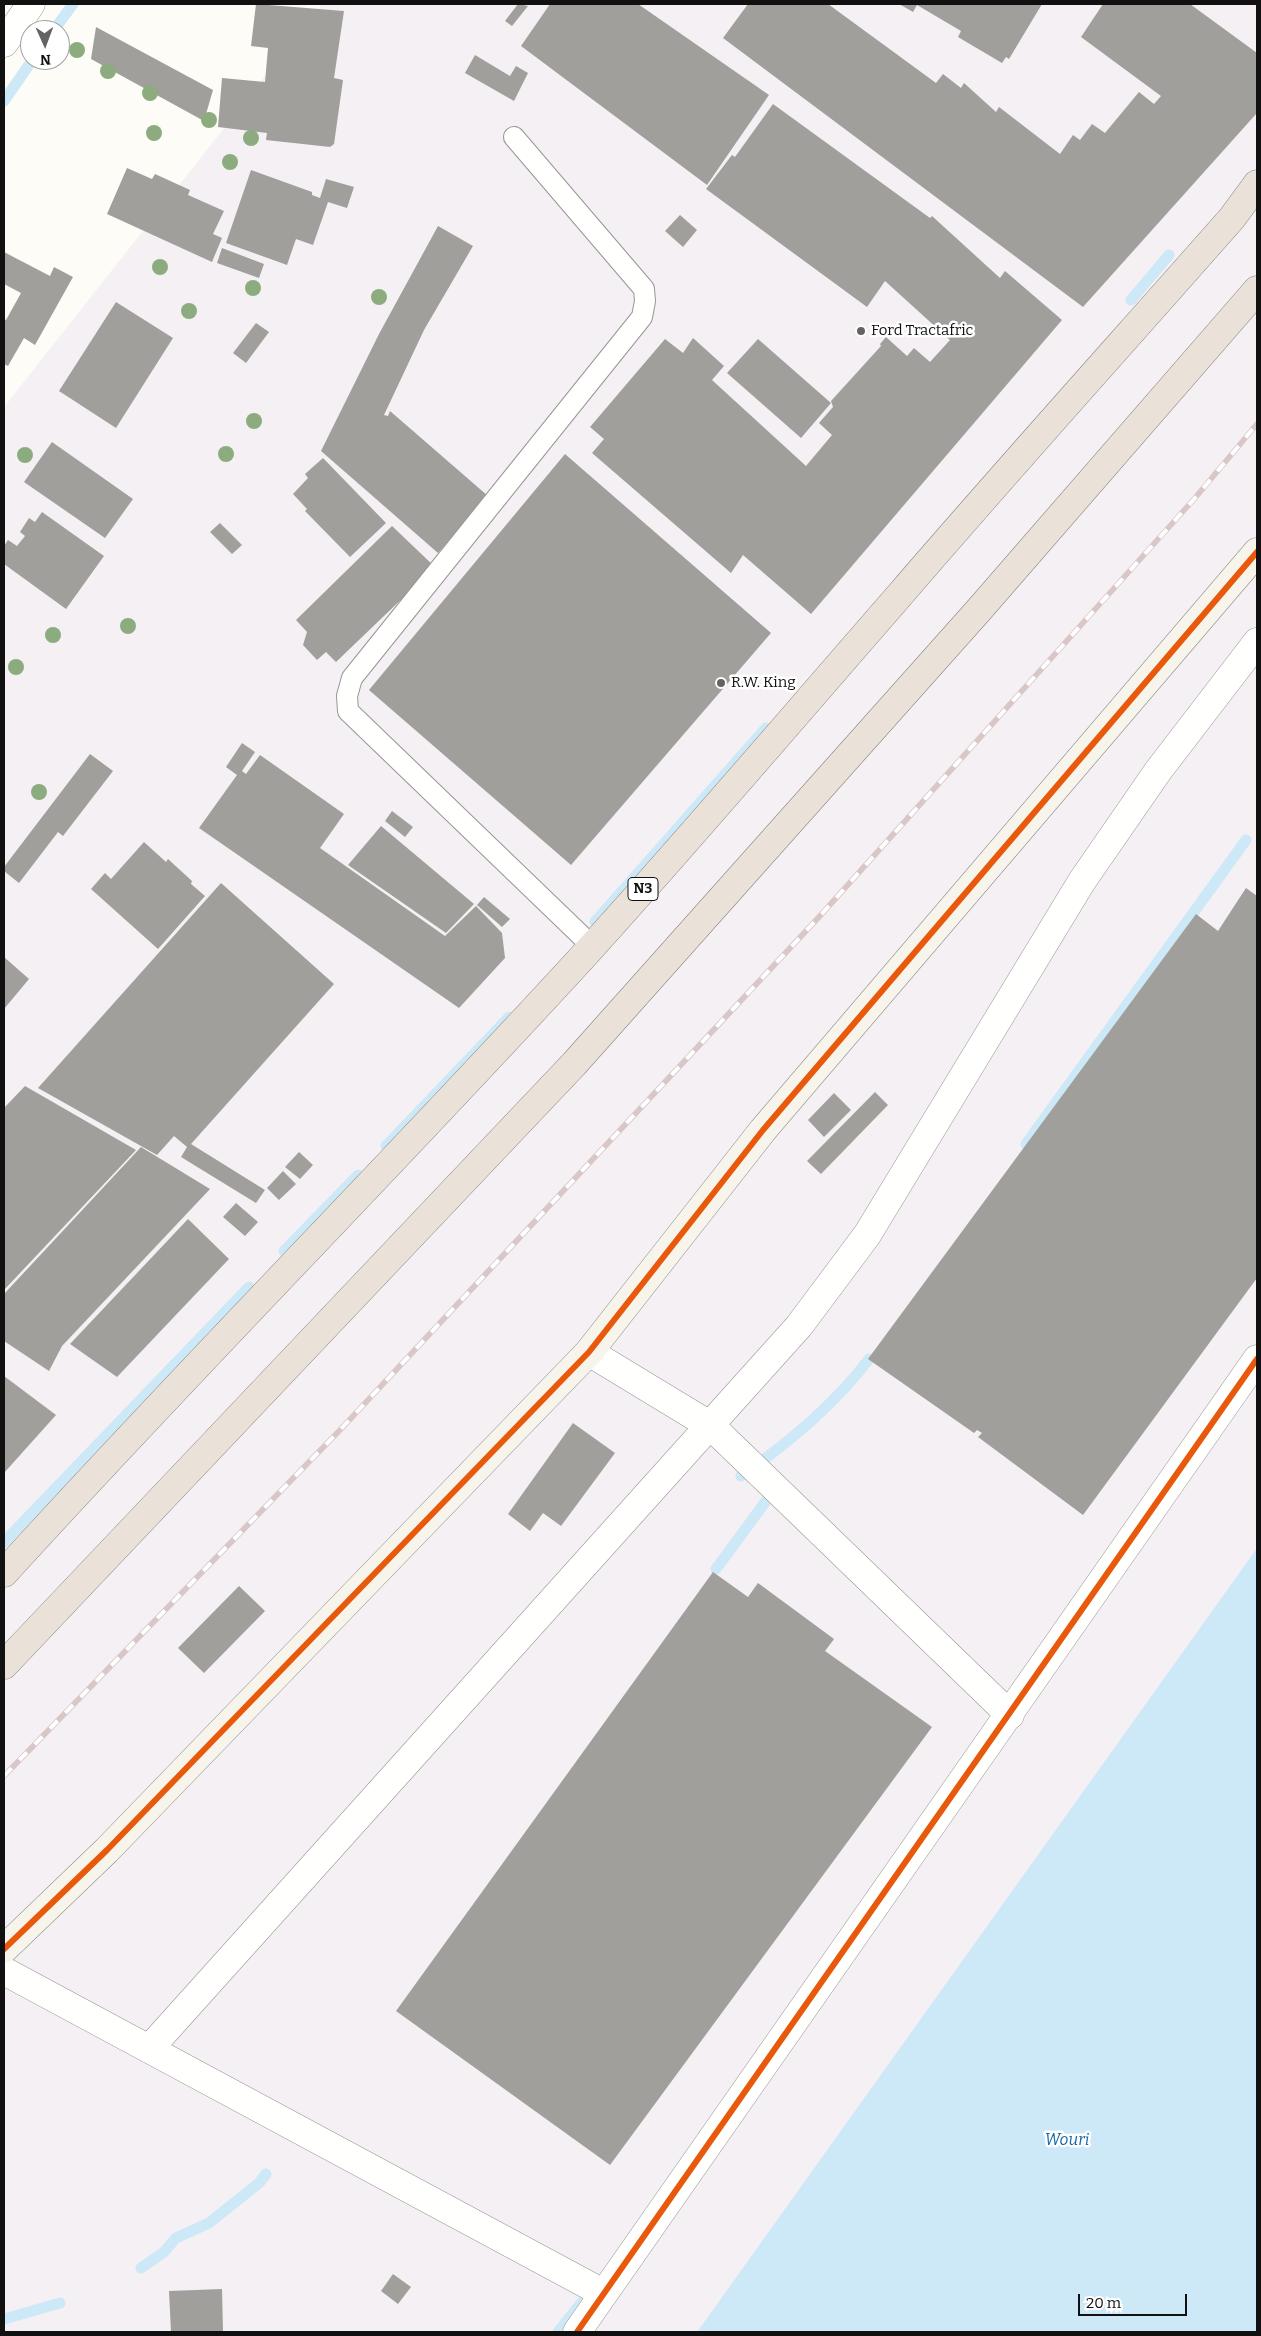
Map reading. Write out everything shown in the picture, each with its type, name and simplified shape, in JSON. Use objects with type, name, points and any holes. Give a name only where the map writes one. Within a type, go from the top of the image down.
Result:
[{"type":"highway","name":"N3","points":[[4,1573],[211,1349],[453,1097],[592,946],[761,757],[899,594],[1232,218],[1257,184]]},
{"type":"highway","points":[[4,1665],[574,1064],[978,611],[1257,290]]},
{"type":"street","points":[[4,43],[31,4]]},
{"type":"street","points":[[4,1949],[107,1850],[589,1352],[763,1130],[1257,552]]},
{"type":"street","points":[[149,2048],[711,1426],[799,1326],[867,1235],[1082,881],[1158,771],[1257,642]]},
{"type":"street","points":[[589,1352],[711,1426],[1010,1714]]},
{"type":"street","points":[[577,2332],[1257,1359]]},
{"type":"street","points":[[4,1971],[603,2293]]},
{"type":"lane","points":[[514,137],[644,289],[645,301],[642,317],[352,678],[347,696],[348,711],[592,946]]},
{"type":"shaded area","points":[[322,4],[1257,4],[1257,1548],[697,2332],[4,2332],[4,407]]},
{"type":"water","name":"Wouri","points":[[1257,1548],[1257,2332],[697,2332]]},
{"type":"building","points":[[256,4],[344,11],[334,78],[343,80],[334,144],[330,147],[266,140],[267,133],[218,127],[222,78],[265,82],[268,48],[251,46]]},
{"type":"building","points":[[518,4],[528,6],[512,26],[505,21]]},
{"type":"building","points":[[550,4],[638,4],[769,95],[707,185],[521,46]]},
{"type":"building","points":[[748,4],[828,4],[936,83],[943,74],[961,88],[964,83],[996,112],[999,107],[1060,154],[1073,135],[1080,140],[1092,124],[1105,133],[1139,92],[1154,104],[1161,96],[1081,37],[1103,4],[1190,4],[1257,53],[1257,113],[1083,307],[723,38]]},
{"type":"building","points":[[899,4],[1042,4],[1009,59],[1006,57],[1002,63],[958,37],[961,31],[917,5],[913,12]]},
{"type":"building","points":[[96,27],[213,90],[204,121],[91,59]]},
{"type":"building","points":[[475,55],[510,76],[516,66],[528,73],[514,101],[465,73]]},
{"type":"building","points":[[773,104],[930,218],[932,216],[1000,278],[1005,271],[1062,320],[811,614],[743,555],[731,573],[592,453],[604,439],[590,427],[665,339],[683,353],[693,338],[724,366],[712,380],[806,466],[832,435],[819,423],[833,407],[831,401],[881,346],[880,344],[886,337],[907,356],[914,348],[930,362],[950,340],[885,281],[867,307],[706,189],[732,155],[735,157]]},
{"type":"building","points":[[127,168],[152,179],[155,174],[190,190],[188,195],[224,211],[213,234],[222,238],[212,262],[107,214]]},
{"type":"building","points":[[251,170],[312,192],[312,195],[320,198],[326,179],[354,187],[347,208],[328,202],[313,245],[296,239],[287,265],[226,243]]},
{"type":"building","points":[[680,215],[697,230],[683,247],[665,231]]},
{"type":"building","points":[[438,226],[473,246],[424,330],[384,415],[388,416],[390,411],[488,496],[438,553],[321,451],[379,334]]},
{"type":"building","points":[[222,248],[264,264],[259,278],[217,263]]},
{"type":"building","points":[[4,252],[50,276],[54,267],[73,277],[35,345],[24,338],[8,366],[4,364],[4,319],[6,320],[21,293],[4,284]]},
{"type":"building","points":[[116,302],[173,338],[116,428],[59,391]]},
{"type":"building","points":[[256,323],[269,332],[246,363],[233,353]]},
{"type":"building","points":[[758,339],[831,403],[801,438],[727,373]]},
{"type":"building","points":[[52,442],[133,499],[105,538],[24,482]]},
{"type":"building","points":[[565,454],[771,633],[571,865],[369,690]]},
{"type":"building","points":[[323,458],[386,523],[350,557],[305,511],[307,509],[293,494],[308,478],[305,474]]},
{"type":"building","points":[[42,512],[104,556],[66,609],[4,564],[4,546],[8,540],[17,546],[25,536],[20,532],[29,518],[35,522]]},
{"type":"building","points":[[220,523],[242,545],[232,554],[210,532]]},
{"type":"building","points":[[392,526],[435,567],[336,662],[326,652],[317,660],[303,645],[307,632],[296,620]]},
{"type":"building","points":[[242,743],[255,752],[242,771],[246,774],[260,755],[344,814],[320,848],[445,936],[476,906],[502,933],[505,958],[459,1008],[199,828],[237,775],[226,767]]},
{"type":"building","points":[[90,754],[113,771],[63,836],[58,832],[19,883],[4,871],[4,867]]},
{"type":"building","points":[[392,811],[413,827],[405,837],[385,821]]},
{"type":"building","points":[[381,826],[474,904],[446,933],[348,865]]},
{"type":"building","points":[[144,842],[166,862],[168,859],[205,896],[158,949],[91,889],[105,873],[111,879]]},
{"type":"building","points":[[221,883],[334,984],[191,1144],[265,1190],[256,1203],[181,1157],[187,1147],[174,1136],[157,1155],[38,1088]]},
{"type":"building","points":[[1246,888],[1257,896],[1257,1278],[1083,1515],[978,1437],[982,1433],[977,1430],[974,1433],[868,1359],[1196,914],[1218,931]]},
{"type":"building","points":[[484,897],[510,919],[502,927],[477,905]]},
{"type":"building","points":[[4,957],[29,979],[4,1009]]},
{"type":"building","points":[[25,1086],[136,1150],[4,1290],[4,1108]]},
{"type":"building","points":[[875,1092],[888,1105],[821,1174],[807,1161]]},
{"type":"building","points":[[834,1093],[851,1110],[824,1137],[808,1120]]},
{"type":"building","points":[[141,1147],[210,1189],[62,1346],[49,1371],[4,1341],[4,1294]]},
{"type":"building","points":[[299,1152],[313,1165],[300,1179],[285,1167]]},
{"type":"building","points":[[283,1171],[296,1184],[279,1200],[267,1188]]},
{"type":"building","points":[[236,1203],[258,1222],[245,1236],[223,1217]]},
{"type":"building","points":[[188,1219],[229,1259],[117,1377],[70,1344]]},
{"type":"building","points":[[4,1376],[56,1415],[4,1473]]},
{"type":"building","points":[[573,1423],[615,1453],[561,1526],[543,1513],[530,1531],[508,1514]]},
{"type":"building","points":[[713,1572],[748,1597],[758,1583],[834,1639],[825,1651],[932,1727],[610,2165],[396,2011]]},
{"type":"building","points":[[239,1586],[265,1611],[204,1673],[178,1648]]},
{"type":"building","points":[[393,2274],[411,2287],[398,2304],[381,2291]]},
{"type":"building","points":[[222,2289],[223,2332],[171,2332],[169,2291]]},
{"type":"waterway","points":[[61,20],[73,4]]},
{"type":"waterway","points":[[4,101],[25,70]]},
{"type":"waterway","points":[[1131,300],[1169,255]]},
{"type":"waterway","points":[[595,922],[766,728]]},
{"type":"waterway","points":[[1026,1144],[1246,840]]},
{"type":"waterway","points":[[386,1146],[509,1017]]},
{"type":"waterway","points":[[284,1251],[358,1175]]},
{"type":"waterway","points":[[4,1542],[249,1287]]},
{"type":"waterway","points":[[741,1476],[776,1451],[810,1422],[856,1376],[869,1359]]},
{"type":"waterway","points":[[716,1569],[766,1501]]},
{"type":"waterway","points":[[141,2268],[164,2252],[176,2238],[209,2223],[259,2183],[266,2174]]},
{"type":"waterway","points":[[558,2332],[582,2302]]},
{"type":"waterway","points":[[4,2319],[60,2303]]},
{"type":"railway","points":[[4,1776],[340,1430],[819,917],[1195,498],[1257,424]]},
{"type":"cycle path","points":[[4,1949],[107,1850],[589,1352],[763,1130],[1257,552]]},
{"type":"cycle path","points":[[577,2332],[1257,1359]]},
{"type":"place","name":"Ford Tractafric","points":[[861,331]]},
{"type":"place","name":"R.W. King","points":[[721,683]]}]
